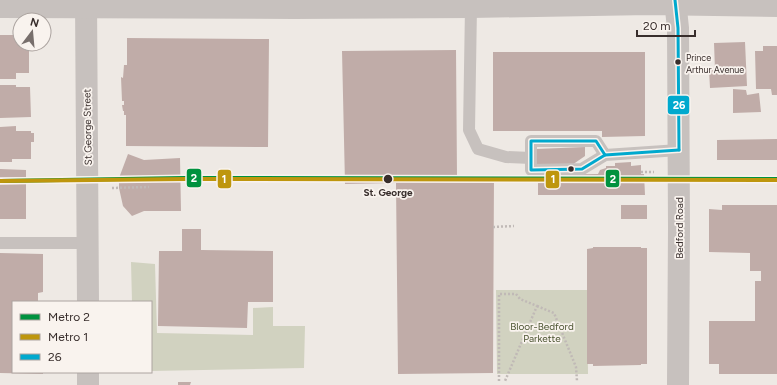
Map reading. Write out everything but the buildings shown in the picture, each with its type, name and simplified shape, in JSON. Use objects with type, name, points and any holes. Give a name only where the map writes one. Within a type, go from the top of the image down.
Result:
[{"type":"street","points":[[0,7],[86,4],[471,7],[590,2],[675,2],[777,6]]},
{"type":"street","name":"Bedford Road","points":[[675,2],[678,28],[679,150],[678,385]]},
{"type":"street","name":"St George Street","points":[[86,4],[88,301]]},
{"type":"street","points":[[88,373],[88,385]]},
{"type":"lane","points":[[471,7],[469,130],[478,149],[506,156],[531,158]]},
{"type":"lane","points":[[605,155],[596,141],[531,141],[531,170],[582,169],[605,155],[679,150]]},
{"type":"lane","points":[[0,243],[88,243]]},
{"type":"path","points":[[641,172],[654,172]]},
{"type":"path","points":[[112,188],[149,187]]},
{"type":"path","points":[[494,227],[514,226]]},
{"type":"path","points":[[499,381],[499,294],[516,294],[520,299],[554,313],[576,367],[577,381]]},
{"type":"path","points":[[505,381],[536,306]]},
{"type":"green space","points":[[131,262],[155,264],[157,333],[253,335],[253,308],[273,307],[273,326],[305,326],[304,368],[152,371],[152,301],[132,301]]},
{"type":"green space","name":"Bloor-Bedford Parkette","points":[[496,290],[587,290],[588,374],[497,374]]},
{"type":"metro line","name":"2","points":[[0,181],[184,178],[777,179]]},
{"type":"metro line","name":"1","points":[[0,181],[185,179],[777,180]]},
{"type":"transit line","name":"26","points":[[675,0],[678,28],[679,150]]},
{"type":"transit line","name":"26","points":[[531,141],[596,141],[605,155],[582,169],[531,170],[531,141]]},
{"type":"transit line","name":"26","points":[[605,155],[679,150]]},
{"type":"place","name":"Prince Arthur Avenue","points":[[678,62]]},
{"type":"place","name":"St. George","points":[[388,179]]}]
